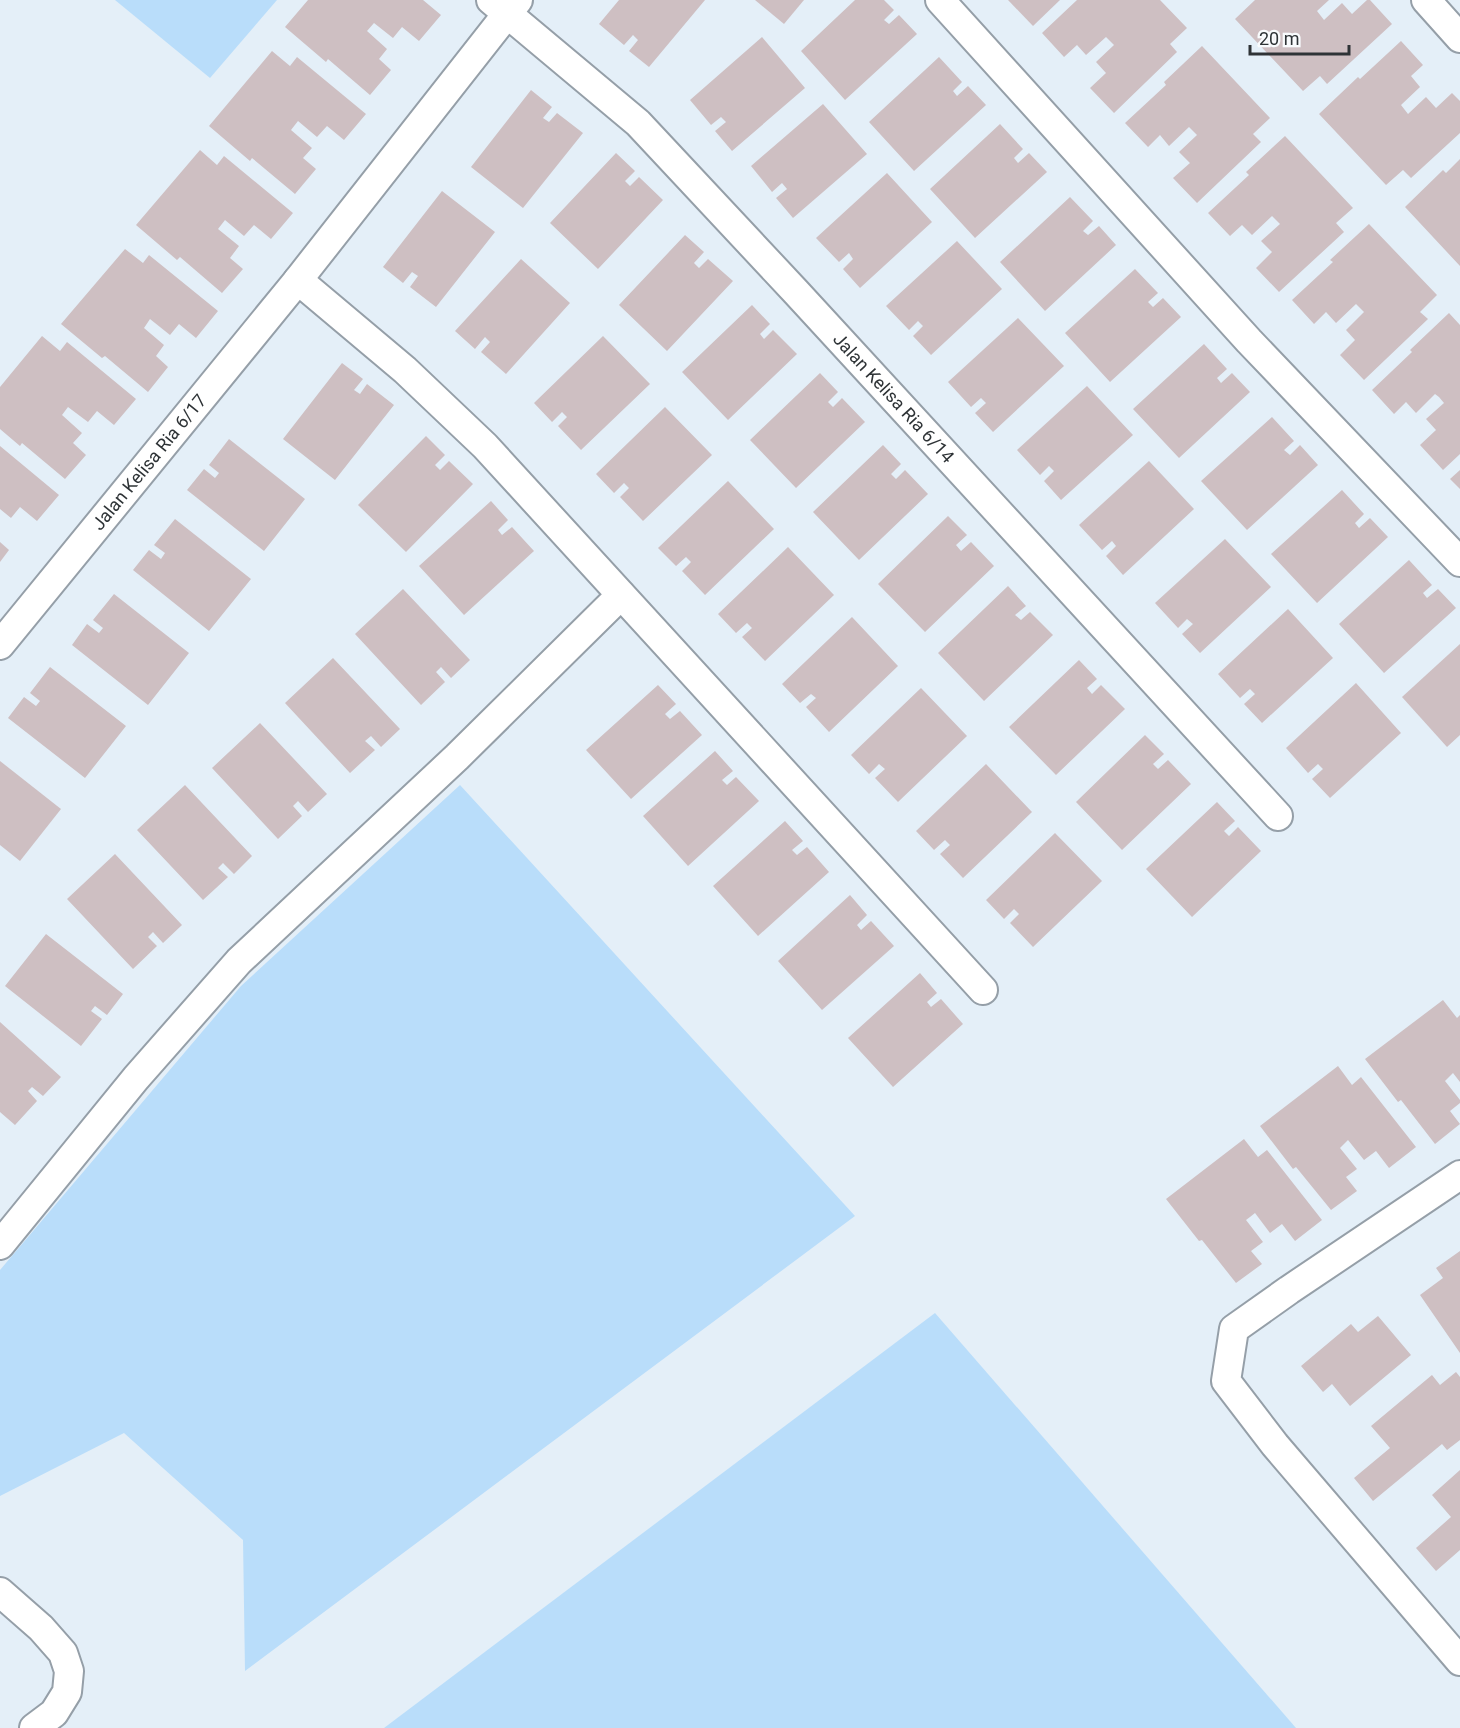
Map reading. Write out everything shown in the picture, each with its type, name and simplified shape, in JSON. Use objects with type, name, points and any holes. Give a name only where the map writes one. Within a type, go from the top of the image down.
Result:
[{"type":"street","points":[[940,0],[1249,341],[1460,562]]},
{"type":"street","points":[[1426,0],[1460,38]]},
{"type":"street","name":"Jalan Kelisa Ria 6/17","points":[[0,645],[298,280],[505,4]]},
{"type":"street","name":"Jalan Kelisa Ria 6/14","points":[[505,4],[638,123],[1278,816]]},
{"type":"street","points":[[298,280],[405,370],[485,446],[983,990]]},
{"type":"street","points":[[0,1245],[136,1078],[239,961],[457,757],[621,595]]},
{"type":"street","points":[[1455,1647],[1275,1445],[1226,1381],[1234,1329],[1460,1175]]},
{"type":"street","points":[[0,1592],[40,1628],[63,1653],[69,1671],[67,1692],[54,1713],[34,1728]]},
{"type":"shaded area","points":[[115,0],[277,0],[210,78]]},
{"type":"shaded area","points":[[460,785],[855,1216],[245,1671],[243,1540],[124,1433],[0,1496],[0,1270],[241,986]]},
{"type":"shaded area","points":[[935,1313],[1296,1728],[384,1728]]},
{"type":"building","points":[[308,0],[423,0],[441,15],[419,41],[402,27],[393,38],[374,23],[367,31],[387,49],[379,59],[391,70],[370,95],[328,59],[326,62],[285,27]]},
{"type":"building","points":[[619,0],[705,0],[649,67],[629,51],[638,40],[633,35],[624,45],[599,24]]},
{"type":"building","points":[[755,0],[804,0],[784,24]]},
{"type":"building","points":[[855,0],[884,0],[894,10],[884,20],[889,24],[899,15],[917,34],[845,100],[801,51]]},
{"type":"building","points":[[1008,0],[1060,0],[1033,26]]},
{"type":"building","points":[[1077,0],[1160,0],[1187,28],[1170,44],[1177,52],[1114,113],[1090,88],[1106,73],[1096,62],[1114,45],[1106,37],[1086,55],[1077,45],[1064,57],[1042,33]]},
{"type":"building","points":[[1255,0],[1329,0],[1317,11],[1324,20],[1342,3],[1352,14],[1367,0],[1370,0],[1392,24],[1327,84],[1320,76],[1303,91],[1235,19]]},
{"type":"building","points":[[762,37],[805,88],[732,151],[715,131],[726,122],[721,117],[711,125],[690,100]]},
{"type":"building","points":[[1401,41],[1423,65],[1411,76],[1420,87],[1401,105],[1408,114],[1426,97],[1436,108],[1452,93],[1460,101],[1460,133],[1411,178],[1403,170],[1386,185],[1319,114]]},
{"type":"building","points":[[1202,46],[1270,118],[1253,134],[1261,142],[1197,203],[1173,178],[1190,163],[1179,152],[1197,135],[1189,127],[1169,146],[1160,135],[1148,147],[1125,123],[1166,85],[1164,82]]},
{"type":"building","points":[[272,51],[290,66],[297,57],[366,114],[344,140],[327,126],[317,137],[298,121],[291,130],[312,148],[303,158],[316,169],[295,194],[252,158],[250,161],[209,126]]},
{"type":"building","points":[[939,57],[962,82],[953,91],[957,96],[968,86],[986,105],[914,171],[869,122]]},
{"type":"building","points":[[531,90],[552,107],[543,118],[549,122],[557,113],[583,133],[523,208],[471,167]]},
{"type":"building","points":[[823,104],[867,154],[793,218],[776,198],[787,189],[782,183],[772,192],[751,166]]},
{"type":"building","points":[[1000,124],[1023,149],[1014,158],[1018,163],[1029,153],[1047,172],[975,238],[930,189]]},
{"type":"building","points":[[1285,136],[1353,208],[1336,223],[1344,232],[1279,292],[1256,268],[1272,252],[1261,241],[1280,224],[1272,216],[1252,235],[1242,225],[1230,236],[1208,213],[1249,175],[1246,172]]},
{"type":"building","points":[[200,150],[217,165],[224,156],[293,213],[271,239],[254,225],[244,236],[225,220],[218,229],[239,246],[230,258],[243,269],[222,293],[180,257],[177,260],[136,225]]},
{"type":"building","points":[[616,153],[635,171],[625,181],[630,186],[639,177],[663,200],[598,269],[550,223]]},
{"type":"building","points":[[1460,159],[1460,266],[1405,207],[1443,170],[1446,173]]},
{"type":"building","points":[[887,173],[932,222],[860,288],[843,269],[853,259],[849,253],[839,262],[816,238]]},
{"type":"building","points":[[442,191],[495,232],[436,307],[410,287],[418,276],[412,272],[403,283],[383,267]]},
{"type":"building","points":[[1070,197],[1093,221],[1083,231],[1088,235],[1099,226],[1116,245],[1045,311],[1000,262]]},
{"type":"building","points":[[1369,224],[1437,295],[1420,312],[1428,319],[1364,380],[1340,355],[1355,340],[1346,330],[1364,312],[1356,304],[1336,323],[1326,312],[1314,324],[1292,300]]},
{"type":"building","points":[[685,235],[704,252],[694,263],[699,268],[708,259],[733,281],[667,351],[619,305]]},
{"type":"building","points":[[957,241],[1002,289],[931,355],[913,336],[923,326],[918,321],[909,330],[886,306]]},
{"type":"building","points":[[125,249],[143,263],[149,255],[218,311],[196,338],[179,324],[170,335],[150,319],[144,328],[164,345],[156,356],[168,367],[148,392],[105,356],[102,358],[61,324]]},
{"type":"building","points":[[521,259],[570,303],[506,374],[481,352],[490,342],[485,337],[475,349],[455,331]]},
{"type":"building","points":[[1135,269],[1158,293],[1148,302],[1153,307],[1163,298],[1181,317],[1110,382],[1065,333]]},
{"type":"building","points":[[752,305],[770,324],[760,334],[764,339],[773,330],[797,354],[728,420],[682,372]]},
{"type":"building","points":[[1449,313],[1460,325],[1460,454],[1443,470],[1420,445],[1436,430],[1426,419],[1444,403],[1439,397],[1435,394],[1416,413],[1406,402],[1394,414],[1372,390]]},
{"type":"building","points":[[1018,318],[1064,366],[993,432],[975,413],[986,403],[981,398],[971,407],[948,382]]},
{"type":"building","points":[[42,336],[60,351],[67,342],[136,399],[114,425],[97,411],[88,422],[68,407],[62,415],[82,433],[73,443],[86,455],[65,479],[22,443],[20,446],[0,429],[0,387]]},
{"type":"building","points":[[603,336],[650,384],[581,450],[558,426],[567,417],[562,412],[552,422],[534,403]]},
{"type":"building","points":[[1204,344],[1227,369],[1217,378],[1221,383],[1232,373],[1250,392],[1179,458],[1133,409]]},
{"type":"building","points":[[342,363],[363,379],[354,390],[360,394],[367,384],[394,405],[335,480],[283,439]]},
{"type":"building","points":[[820,373],[838,392],[828,402],[833,407],[842,398],[865,422],[796,488],[750,440]]},
{"type":"building","points":[[1087,386],[1133,435],[1061,500],[1044,481],[1054,471],[1049,466],[1040,475],[1017,450]]},
{"type":"building","points":[[665,407],[712,455],[643,521],[620,497],[629,488],[624,483],[614,493],[596,474]]},
{"type":"building","points":[[1272,417],[1294,441],[1284,450],[1290,455],[1300,445],[1318,465],[1247,530],[1201,481]]},
{"type":"building","points":[[426,436],[445,455],[435,465],[440,470],[449,461],[473,484],[406,552],[358,505]]},
{"type":"building","points":[[229,439],[305,499],[264,551],[187,490],[204,469],[215,478],[219,473],[209,465]]},
{"type":"building","points":[[883,445],[901,464],[891,474],[896,479],[905,470],[928,494],[859,560],[813,512]]},
{"type":"building","points":[[0,446],[59,495],[37,521],[20,507],[11,518],[0,509]]},
{"type":"building","points":[[1149,461],[1194,509],[1123,575],[1106,556],[1116,546],[1112,541],[1102,550],[1079,525]]},
{"type":"building","points":[[1460,470],[1460,489],[1450,479]]},
{"type":"building","points":[[728,481],[774,529],[705,595],[682,571],[691,562],[686,557],[676,566],[658,548]]},
{"type":"building","points":[[1342,490],[1364,514],[1355,523],[1359,528],[1370,518],[1388,537],[1317,603],[1271,554]]},
{"type":"building","points":[[491,501],[508,520],[498,530],[502,535],[512,527],[534,551],[464,615],[419,566]]},
{"type":"building","points":[[948,516],[967,535],[956,545],[961,551],[971,542],[994,566],[925,632],[878,584]]},
{"type":"building","points":[[175,519],[251,579],[209,631],[133,570],[149,550],[161,559],[165,553],[154,545]]},
{"type":"building","points":[[1225,539],[1271,587],[1200,653],[1182,634],[1193,624],[1187,619],[1178,628],[1155,603]]},
{"type":"building","points":[[0,542],[9,550],[0,562]]},
{"type":"building","points":[[788,547],[834,595],[765,661],[742,637],[752,628],[747,623],[736,633],[718,614]]},
{"type":"building","points":[[1409,560],[1432,585],[1423,593],[1427,598],[1438,589],[1456,608],[1384,673],[1339,624]]},
{"type":"building","points":[[1008,586],[1026,606],[1015,615],[1021,620],[1030,612],[1053,635],[984,701],[938,653]]},
{"type":"building","points":[[403,589],[470,660],[451,678],[441,667],[436,672],[445,682],[421,705],[355,634]]},
{"type":"building","points":[[114,594],[189,653],[148,705],[72,645],[87,624],[99,633],[103,628],[93,620]]},
{"type":"building","points":[[1288,609],[1333,658],[1262,723],[1244,704],[1255,694],[1250,689],[1240,698],[1218,674]]},
{"type":"building","points":[[852,617],[898,666],[829,732],[806,707],[816,698],[811,694],[800,703],[782,684]]},
{"type":"building","points":[[1460,644],[1460,735],[1447,747],[1402,697]]},
{"type":"building","points":[[333,658],[400,729],[381,747],[371,736],[365,741],[375,750],[350,773],[285,703]]},
{"type":"building","points":[[1079,660],[1097,679],[1087,688],[1092,694],[1101,685],[1125,709],[1056,775],[1009,727]]},
{"type":"building","points":[[50,667],[126,726],[85,778],[8,718],[24,697],[36,706],[40,701],[30,693]]},
{"type":"building","points":[[1356,683],[1401,733],[1330,798],[1312,779],[1323,769],[1318,764],[1308,773],[1286,748]]},
{"type":"building","points":[[658,685],[676,704],[665,714],[670,719],[680,711],[702,735],[631,799],[586,750]]},
{"type":"building","points":[[921,688],[967,736],[898,802],[875,778],[885,769],[879,764],[869,774],[851,755]]},
{"type":"building","points":[[260,723],[327,794],[308,812],[298,801],[293,806],[302,816],[278,839],[212,768]]},
{"type":"building","points":[[1145,735],[1164,754],[1153,764],[1158,769],[1168,760],[1191,784],[1122,850],[1076,802]]},
{"type":"building","points":[[715,751],[733,771],[722,780],[727,785],[736,777],[759,801],[688,866],[643,816]]},
{"type":"building","points":[[0,761],[61,809],[20,861],[0,845]]},
{"type":"building","points":[[986,764],[1032,812],[963,878],[940,854],[950,845],[945,840],[934,850],[916,831]]},
{"type":"building","points":[[185,785],[252,856],[234,874],[223,863],[218,868],[228,877],[203,900],[137,830]]},
{"type":"building","points":[[1217,802],[1235,821],[1224,831],[1229,836],[1238,827],[1261,851],[1192,917],[1146,869]]},
{"type":"building","points":[[785,821],[803,841],[792,850],[797,855],[807,847],[829,872],[758,936],[713,886]]},
{"type":"building","points":[[1055,833],[1102,881],[1033,947],[1010,923],[1019,914],[1014,909],[1004,919],[986,900]]},
{"type":"building","points":[[115,854],[182,925],[163,943],[153,932],[148,937],[157,946],[133,969],[67,899]]},
{"type":"building","points":[[850,895],[867,915],[857,925],[861,930],[871,921],[894,946],[822,1010],[778,961]]},
{"type":"building","points":[[46,934],[123,994],[107,1015],[95,1006],[91,1011],[102,1019],[81,1046],[5,986]]},
{"type":"building","points":[[920,973],[937,993],[927,1002],[931,1007],[941,999],[963,1024],[893,1087],[848,1038]]},
{"type":"building","points":[[1443,1000],[1457,1018],[1460,1015],[1460,1082],[1453,1073],[1445,1081],[1460,1100],[1460,1103],[1450,1111],[1460,1124],[1435,1144],[1401,1100],[1398,1102],[1365,1059]]},
{"type":"building","points":[[0,1022],[61,1077],[43,1096],[32,1087],[28,1091],[37,1101],[15,1125],[0,1112]]},
{"type":"building","points":[[1338,1066],[1352,1085],[1361,1077],[1416,1147],[1389,1168],[1376,1151],[1364,1160],[1348,1140],[1340,1148],[1357,1169],[1346,1177],[1357,1191],[1331,1210],[1296,1167],[1293,1169],[1260,1126]]},
{"type":"building","points":[[1244,1139],[1258,1157],[1267,1150],[1322,1220],[1295,1241],[1282,1224],[1270,1233],[1255,1213],[1246,1220],[1263,1242],[1251,1251],[1262,1264],[1236,1283],[1166,1199]]},
{"type":"building","points":[[1460,1251],[1460,1353],[1420,1295],[1443,1278],[1436,1268]]},
{"type":"building","points":[[1378,1316],[1411,1355],[1350,1406],[1332,1384],[1323,1392],[1301,1366],[1351,1324],[1358,1332]]},
{"type":"building","points":[[1456,1372],[1460,1377],[1460,1440],[1447,1450],[1442,1444],[1373,1501],[1354,1478],[1390,1448],[1371,1426],[1432,1375],[1440,1385]]},
{"type":"building","points":[[1460,1470],[1460,1550],[1436,1571],[1416,1548],[1451,1517],[1432,1495]]}]
